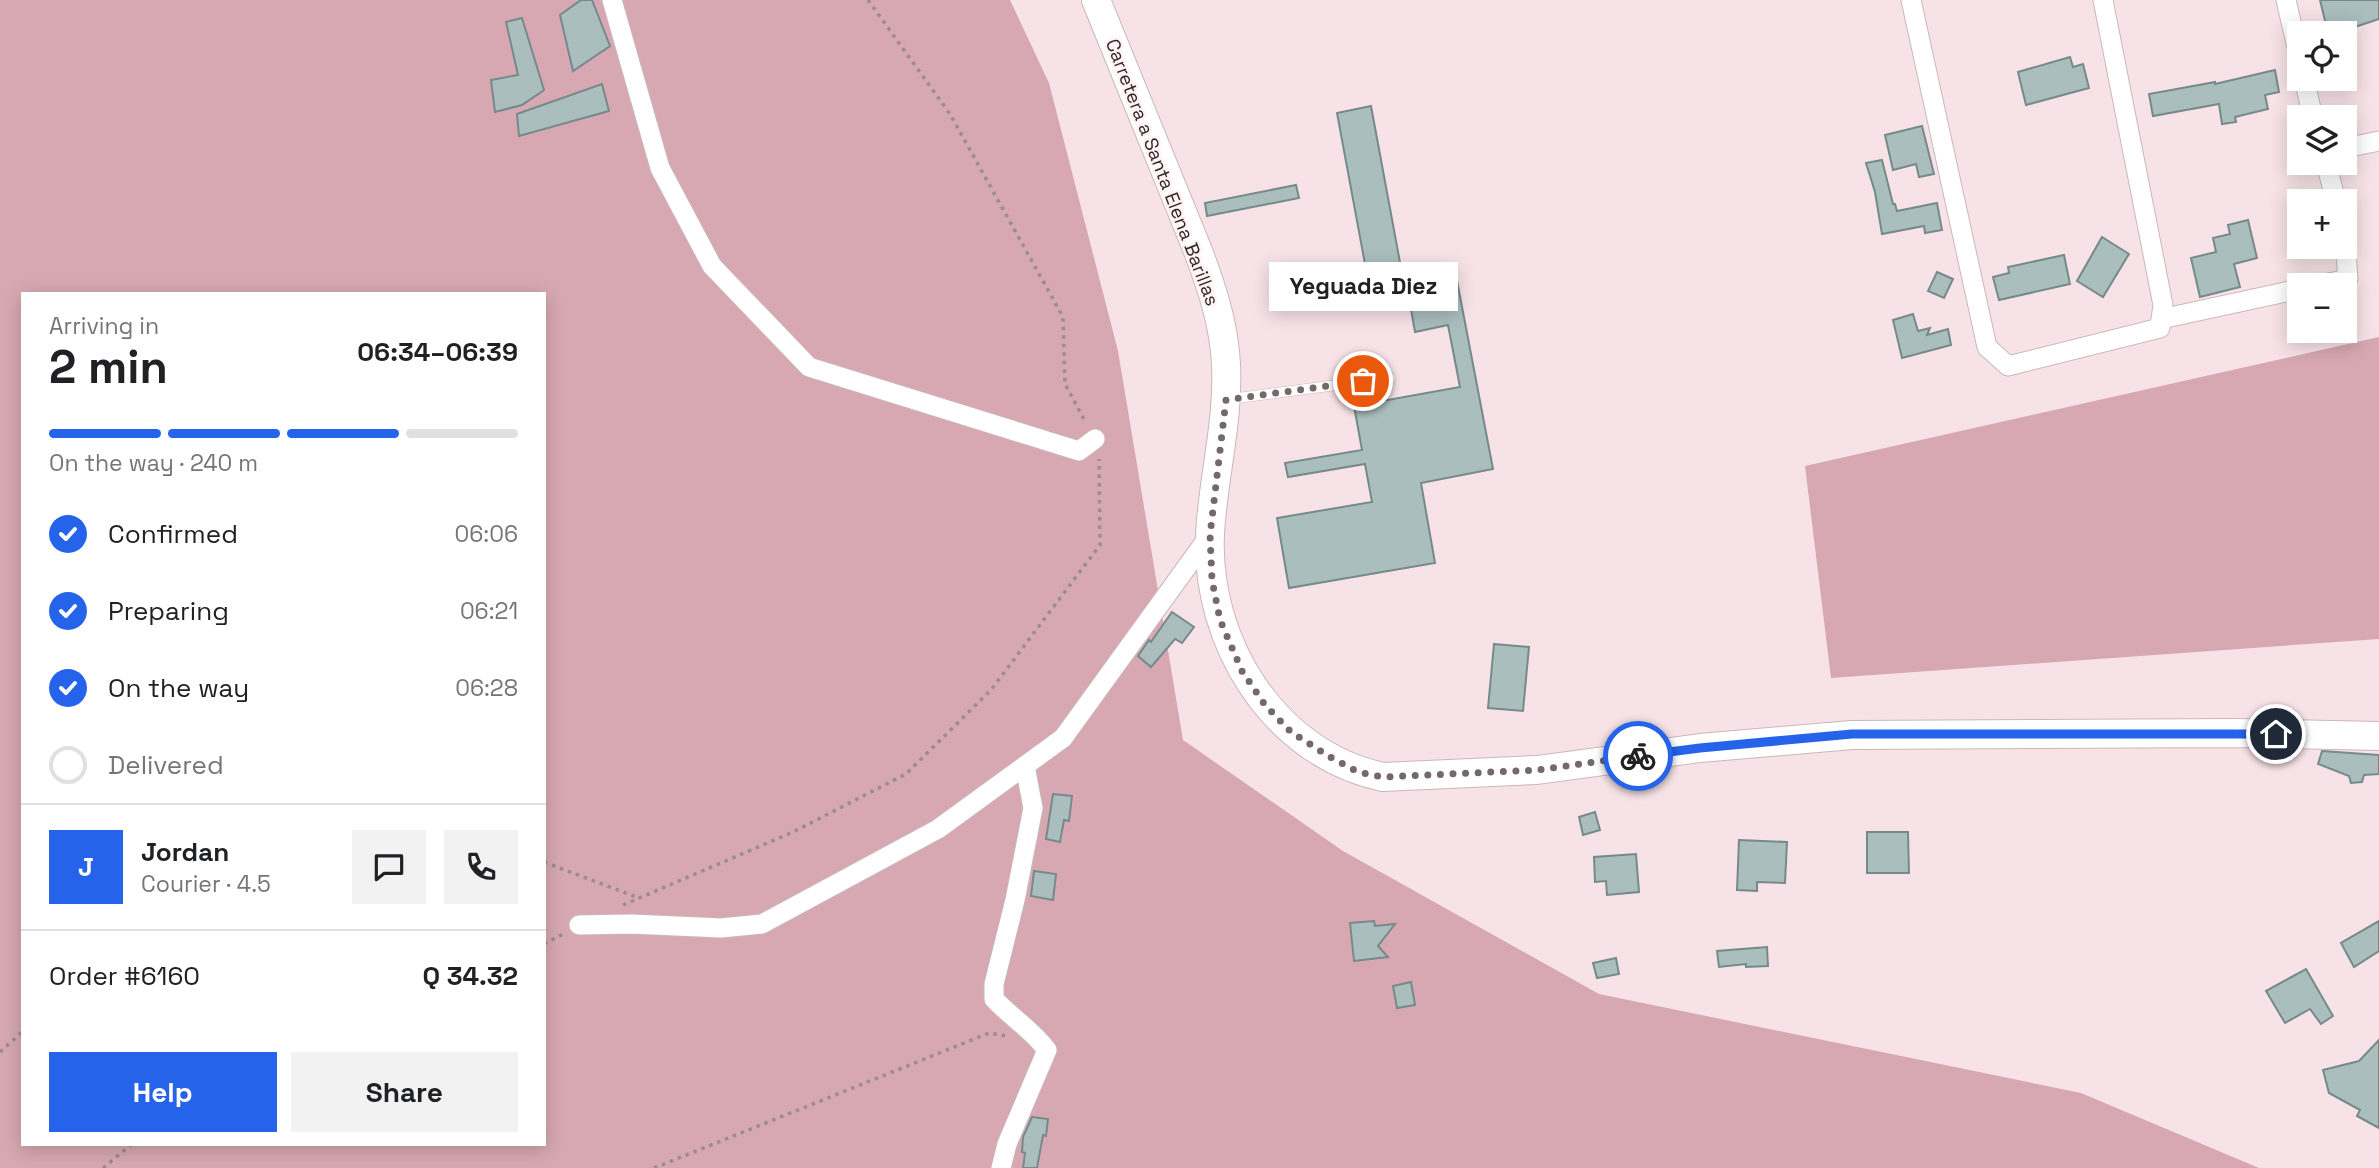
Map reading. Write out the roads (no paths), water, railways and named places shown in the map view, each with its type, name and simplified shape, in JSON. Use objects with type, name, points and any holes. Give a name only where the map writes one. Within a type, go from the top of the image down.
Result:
[{"type":"main road","name":"Carretera a Santa Elena Barillas","points":[[1096,0],[1212,288],[1223,330],[1226,400],[1210,535],[1212,580],[1220,620],[1242,671],[1265,705],[1291,732],[1330,757],[1358,772],[1383,777],[1537,770],[1700,748],[1852,734],[2237,733],[2379,736]]},
{"type":"street","points":[[612,0],[666,181],[712,266],[809,368],[1079,451],[1095,439]]},
{"type":"street","points":[[1911,0],[1987,347],[2008,366],[2160,328],[2163,306],[2103,0]]},
{"type":"street","points":[[2286,0],[2291,21]]},
{"type":"street","points":[[2357,146],[2379,141]]},
{"type":"street","points":[[2161,319],[2287,292]]},
{"type":"street","points":[[579,925],[721,928],[762,924],[938,829],[1063,738],[1210,535]]},
{"type":"street","points":[[1001,1168],[1007,1144],[1047,1050],[1035,1034],[1012,1018],[994,999],[994,984],[1015,900],[1033,808],[1025,766]]},
{"type":"lane","points":[[1226,400],[1390,378]]},
{"type":"place","name":"Yeguada Diez","points":[[1363,381]]}]
